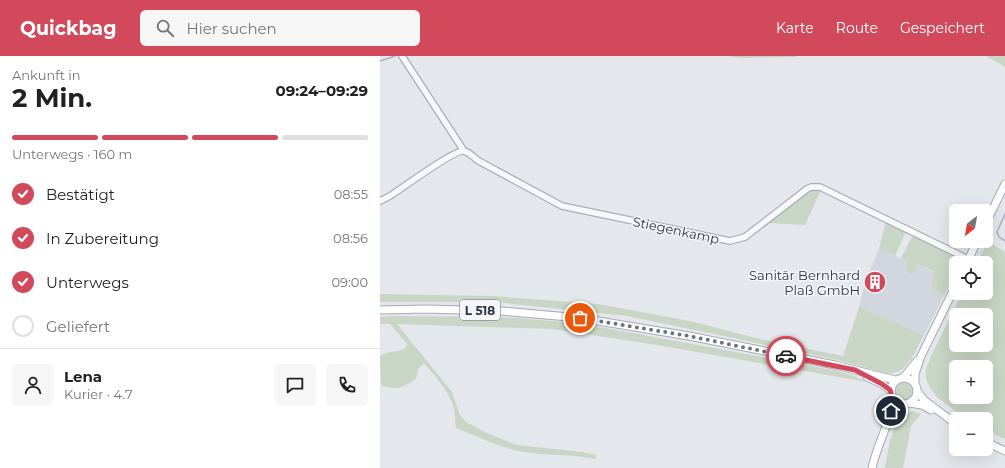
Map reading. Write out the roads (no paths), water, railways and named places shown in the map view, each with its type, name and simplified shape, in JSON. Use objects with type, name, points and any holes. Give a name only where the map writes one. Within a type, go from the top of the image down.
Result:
[{"type":"main road","points":[[993,209],[1005,184]]},
{"type":"main road","points":[[942,415],[917,392],[915,374],[921,356],[949,299]]},
{"type":"main road","name":"L 518","points":[[380,310],[426,309],[501,311],[580,318],[689,336],[835,365],[895,380]]},
{"type":"main road","points":[[872,468],[877,448],[886,428],[893,400],[890,390],[891,386],[895,380],[904,377],[921,356]]},
{"type":"main road","name":"L 518","points":[[855,370],[882,384],[890,390]]},
{"type":"main road","points":[[904,377],[915,383]]},
{"type":"main road","points":[[886,428],[900,408],[915,398],[917,392]]},
{"type":"main road","points":[[893,400],[900,404],[922,405],[949,420]]},
{"type":"main road","points":[[993,445],[1005,451]]},
{"type":"street","points":[[380,201],[390,196],[448,157],[460,151],[464,151],[402,57]]},
{"type":"street","name":"Stiegenkamp","points":[[464,151],[477,160],[562,206],[730,241],[745,237],[807,189],[816,186],[957,256]]},
{"type":"waterway","points":[[380,61],[395,56]]},
{"type":"waterway","points":[[1005,214],[997,232],[999,237],[1005,241]]},
{"type":"place","name":"Sanitär Bernhard Plaß GmbH","points":[[875,282]]}]
